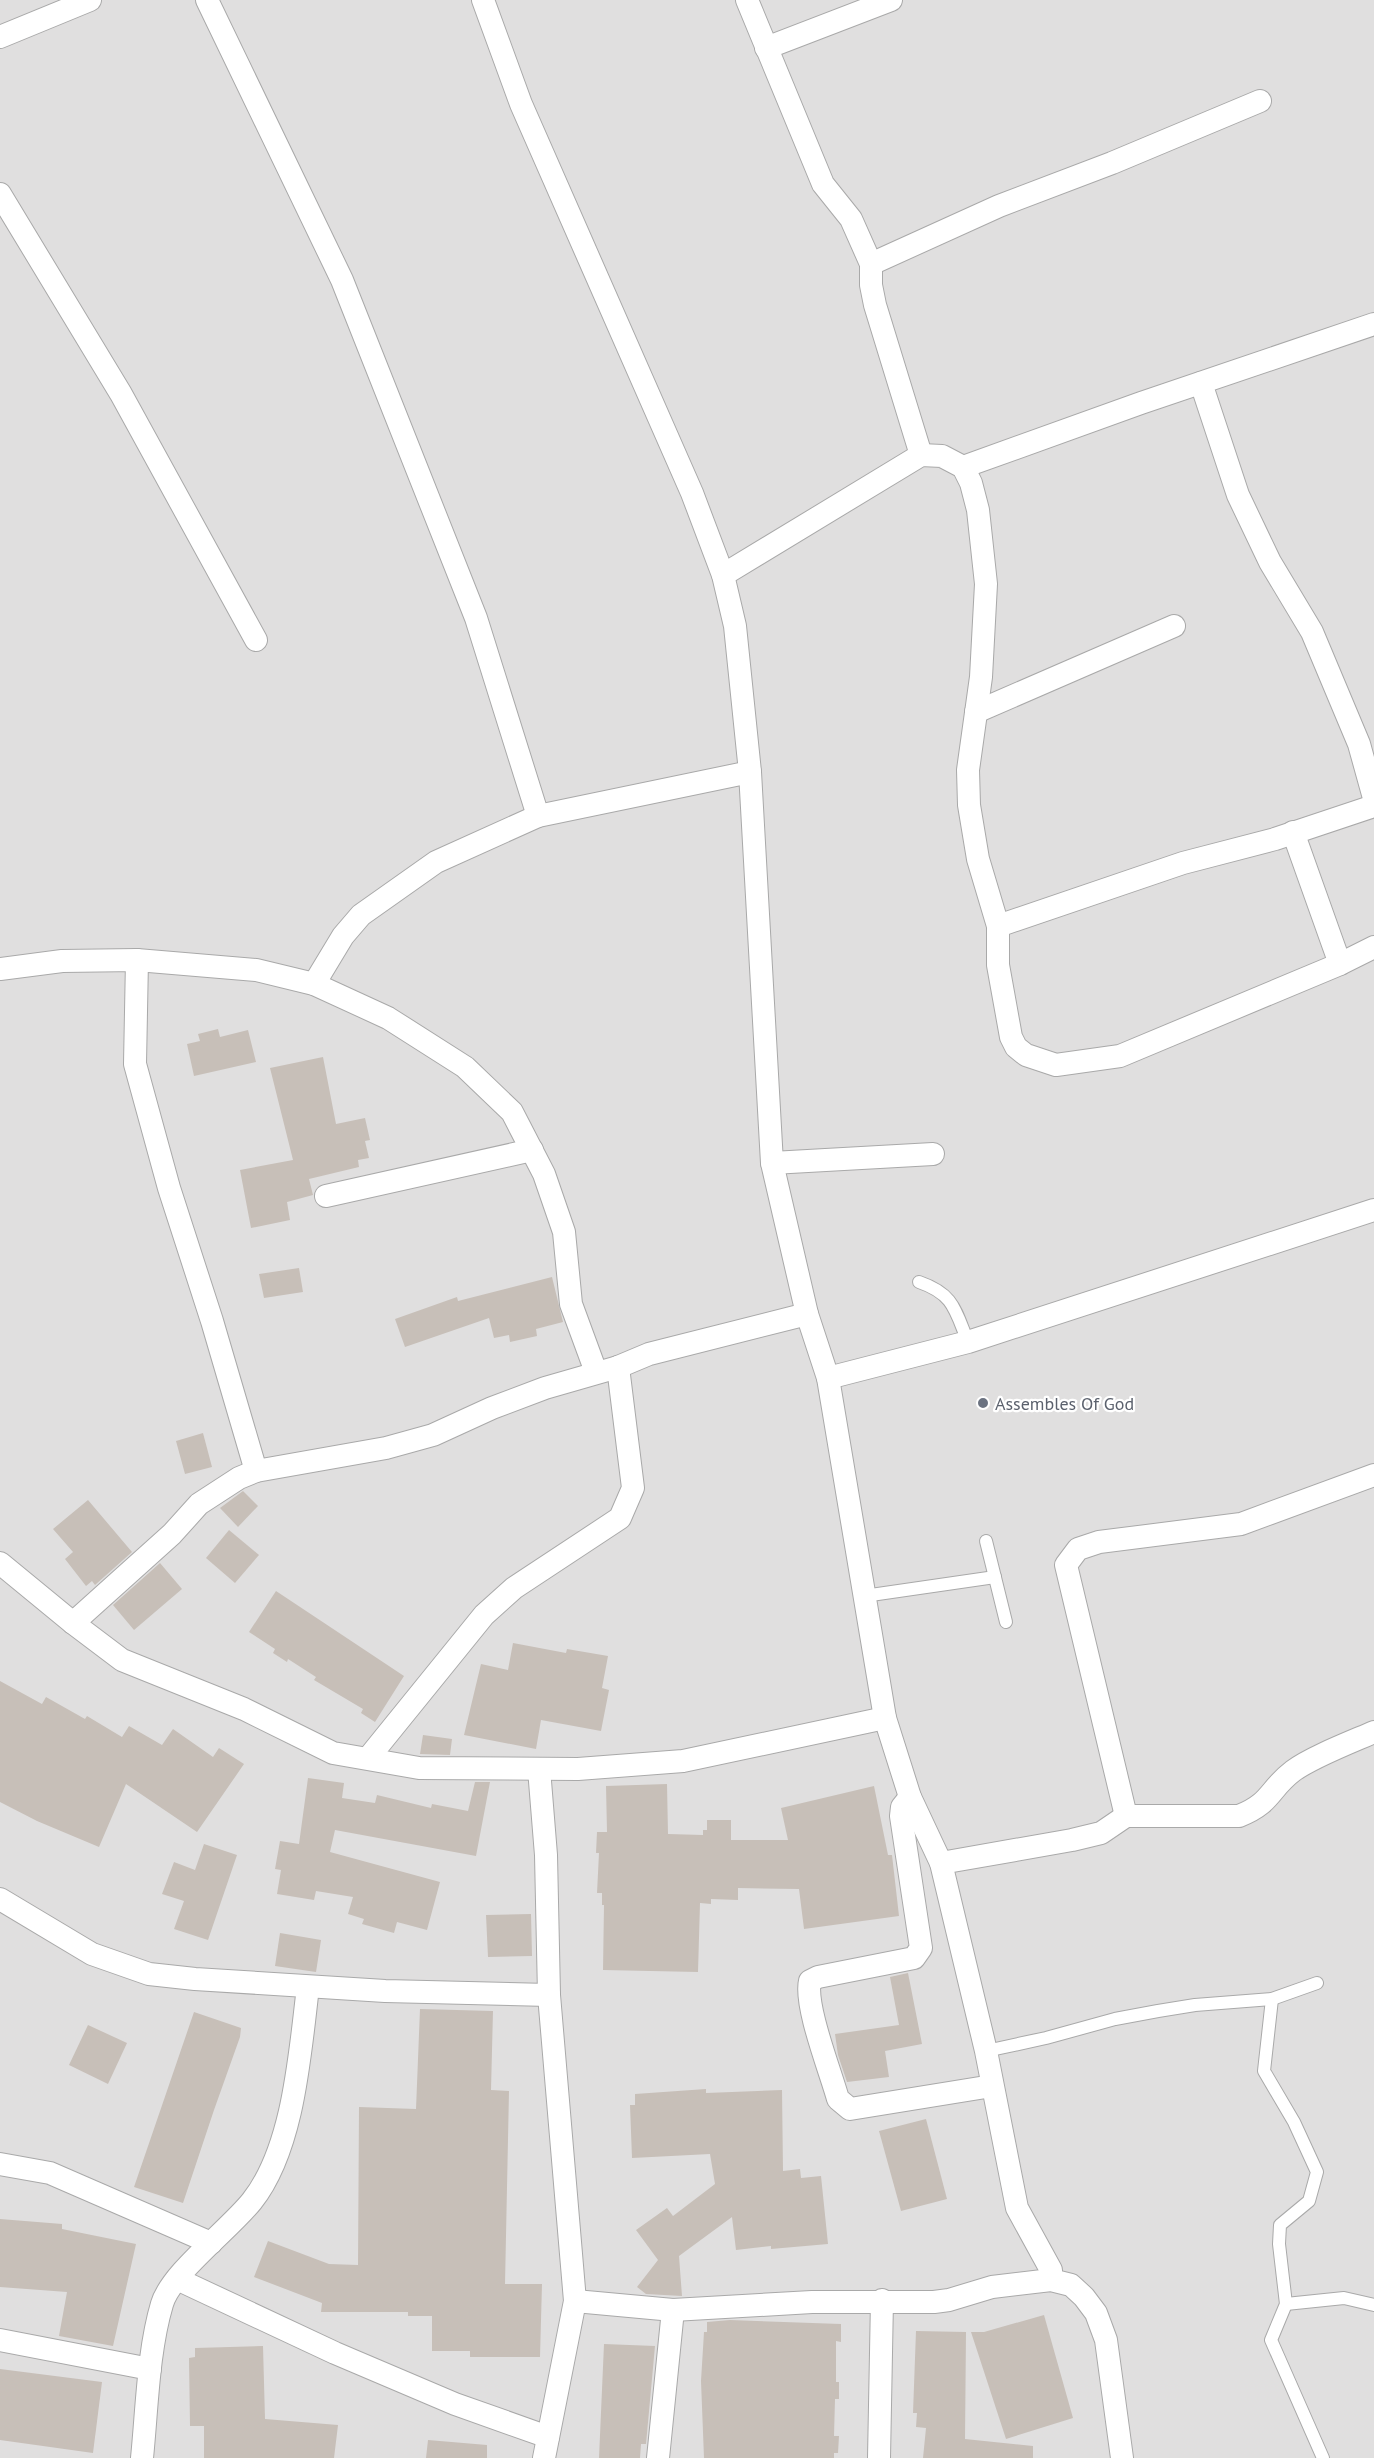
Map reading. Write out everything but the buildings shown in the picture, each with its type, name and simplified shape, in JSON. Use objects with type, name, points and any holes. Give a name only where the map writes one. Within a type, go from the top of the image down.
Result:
[{"type":"street","points":[[0,37],[90,0]]},
{"type":"street","points":[[207,0],[346,291],[476,618],[538,816]]},
{"type":"street","points":[[483,0],[521,104],[692,493],[723,575],[735,626],[750,772],[772,1163],[807,1314],[828,1378],[885,1718],[910,1797],[941,1863],[986,2051],[1017,2208],[1051,2270],[1051,2280]]},
{"type":"street","points":[[747,0],[799,121],[823,184],[851,219],[871,264],[871,285],[875,305],[921,455]]},
{"type":"street","points":[[766,48],[891,0]]},
{"type":"street","points":[[871,264],[999,206],[1112,163],[1260,101]]},
{"type":"street","points":[[0,194],[121,394],[256,640]]},
{"type":"street","points":[[963,467],[1374,324]]},
{"type":"street","points":[[1201,383],[1238,495],[1270,562],[1312,632],[1359,744],[1374,798]]},
{"type":"street","points":[[723,575],[921,455],[942,456],[963,467],[971,483],[978,510],[986,584],[981,677],[968,770],[969,805],[978,859],[998,926],[998,964],[1011,1037],[1026,1055],[1056,1065],[1120,1056],[1340,964],[1374,947]]},
{"type":"street","points":[[976,712],[1174,626]]},
{"type":"street","points":[[314,984],[343,936],[361,915],[436,862],[538,816],[750,772]]},
{"type":"street","points":[[998,926],[1183,863],[1374,806]]},
{"type":"street","points":[[1293,832],[1340,964]]},
{"type":"street","points":[[137,960],[135,1065],[169,1188],[212,1321],[256,1471]]},
{"type":"street","points":[[0,969],[62,961],[137,960],[256,970],[314,984],[388,1018],[465,1067],[512,1112],[554,1198],[564,1232],[571,1304],[596,1372]]},
{"type":"street","points":[[326,1196],[532,1150]]},
{"type":"street","points":[[772,1163],[933,1154]]},
{"type":"street","points":[[828,1378],[968,1342],[1374,1210]]},
{"type":"street","points":[[73,1623],[172,1534],[199,1504],[239,1478],[256,1471],[386,1448],[434,1435],[492,1408],[596,1372],[618,1367],[649,1354],[807,1314]]},
{"type":"street","points":[[369,1757],[484,1615],[514,1588],[620,1518],[633,1488],[618,1367]]},
{"type":"street","points":[[1126,1816],[1066,1566],[1078,1549],[1099,1542],[1241,1524],[1374,1475]]},
{"type":"street","points":[[0,1563],[122,1660],[244,1709],[333,1752],[419,1768],[578,1769],[683,1761],[885,1718]]},
{"type":"street","points":[[941,1863],[1101,1833],[1126,1816],[1239,1816],[1255,1810],[1270,1798],[1282,1781],[1294,1770],[1374,1732]]},
{"type":"street","points":[[177,2279],[335,2353],[455,2404],[546,2448],[575,2301],[549,1995],[546,1855],[539,1769]]},
{"type":"street","points":[[910,1797],[902,1807],[901,1816],[921,1948],[914,1958],[818,1977],[810,1981],[807,1991],[811,2007],[838,2099],[850,2109],[992,2086]]},
{"type":"street","points":[[0,1899],[92,1954],[149,1974],[308,1987],[549,1995]]},
{"type":"street","points":[[142,2458],[150,2369],[162,2302],[177,2279],[253,2200],[278,2154],[296,2082],[308,1987]]},
{"type":"street","points":[[0,2164],[50,2173],[211,2243]]},
{"type":"street","points":[[575,2301],[673,2310],[812,2302],[882,2300],[934,2302],[949,2300],[992,2287],[1051,2280],[1071,2285],[1096,2313],[1106,2340],[1112,2369],[1116,2422],[1122,2458]]},
{"type":"street","points":[[879,2458],[882,2300]]},
{"type":"street","points":[[658,2458],[673,2310]]},
{"type":"street","points":[[0,2340],[150,2369]]},
{"type":"lane","points":[[919,1282],[938,1289],[946,1295],[968,1342]]},
{"type":"lane","points":[[986,1541],[1006,1622]]},
{"type":"lane","points":[[864,1596],[995,1576]]},
{"type":"lane","points":[[986,2051],[1046,2038],[1115,2019],[1158,2011],[1195,2005],[1272,1999],[1317,1983]]},
{"type":"lane","points":[[1272,1999],[1264,2071],[1294,2122],[1317,2172],[1309,2201],[1280,2225],[1279,2244],[1286,2304],[1271,2340],[1323,2458]]},
{"type":"lane","points":[[1286,2304],[1344,2298],[1374,2305]]},
{"type":"shaded area","points":[[0,0],[1374,0],[1374,2458],[0,2458]]},
{"type":"place","name":"Assembles Of God","points":[[983,1403]]}]
